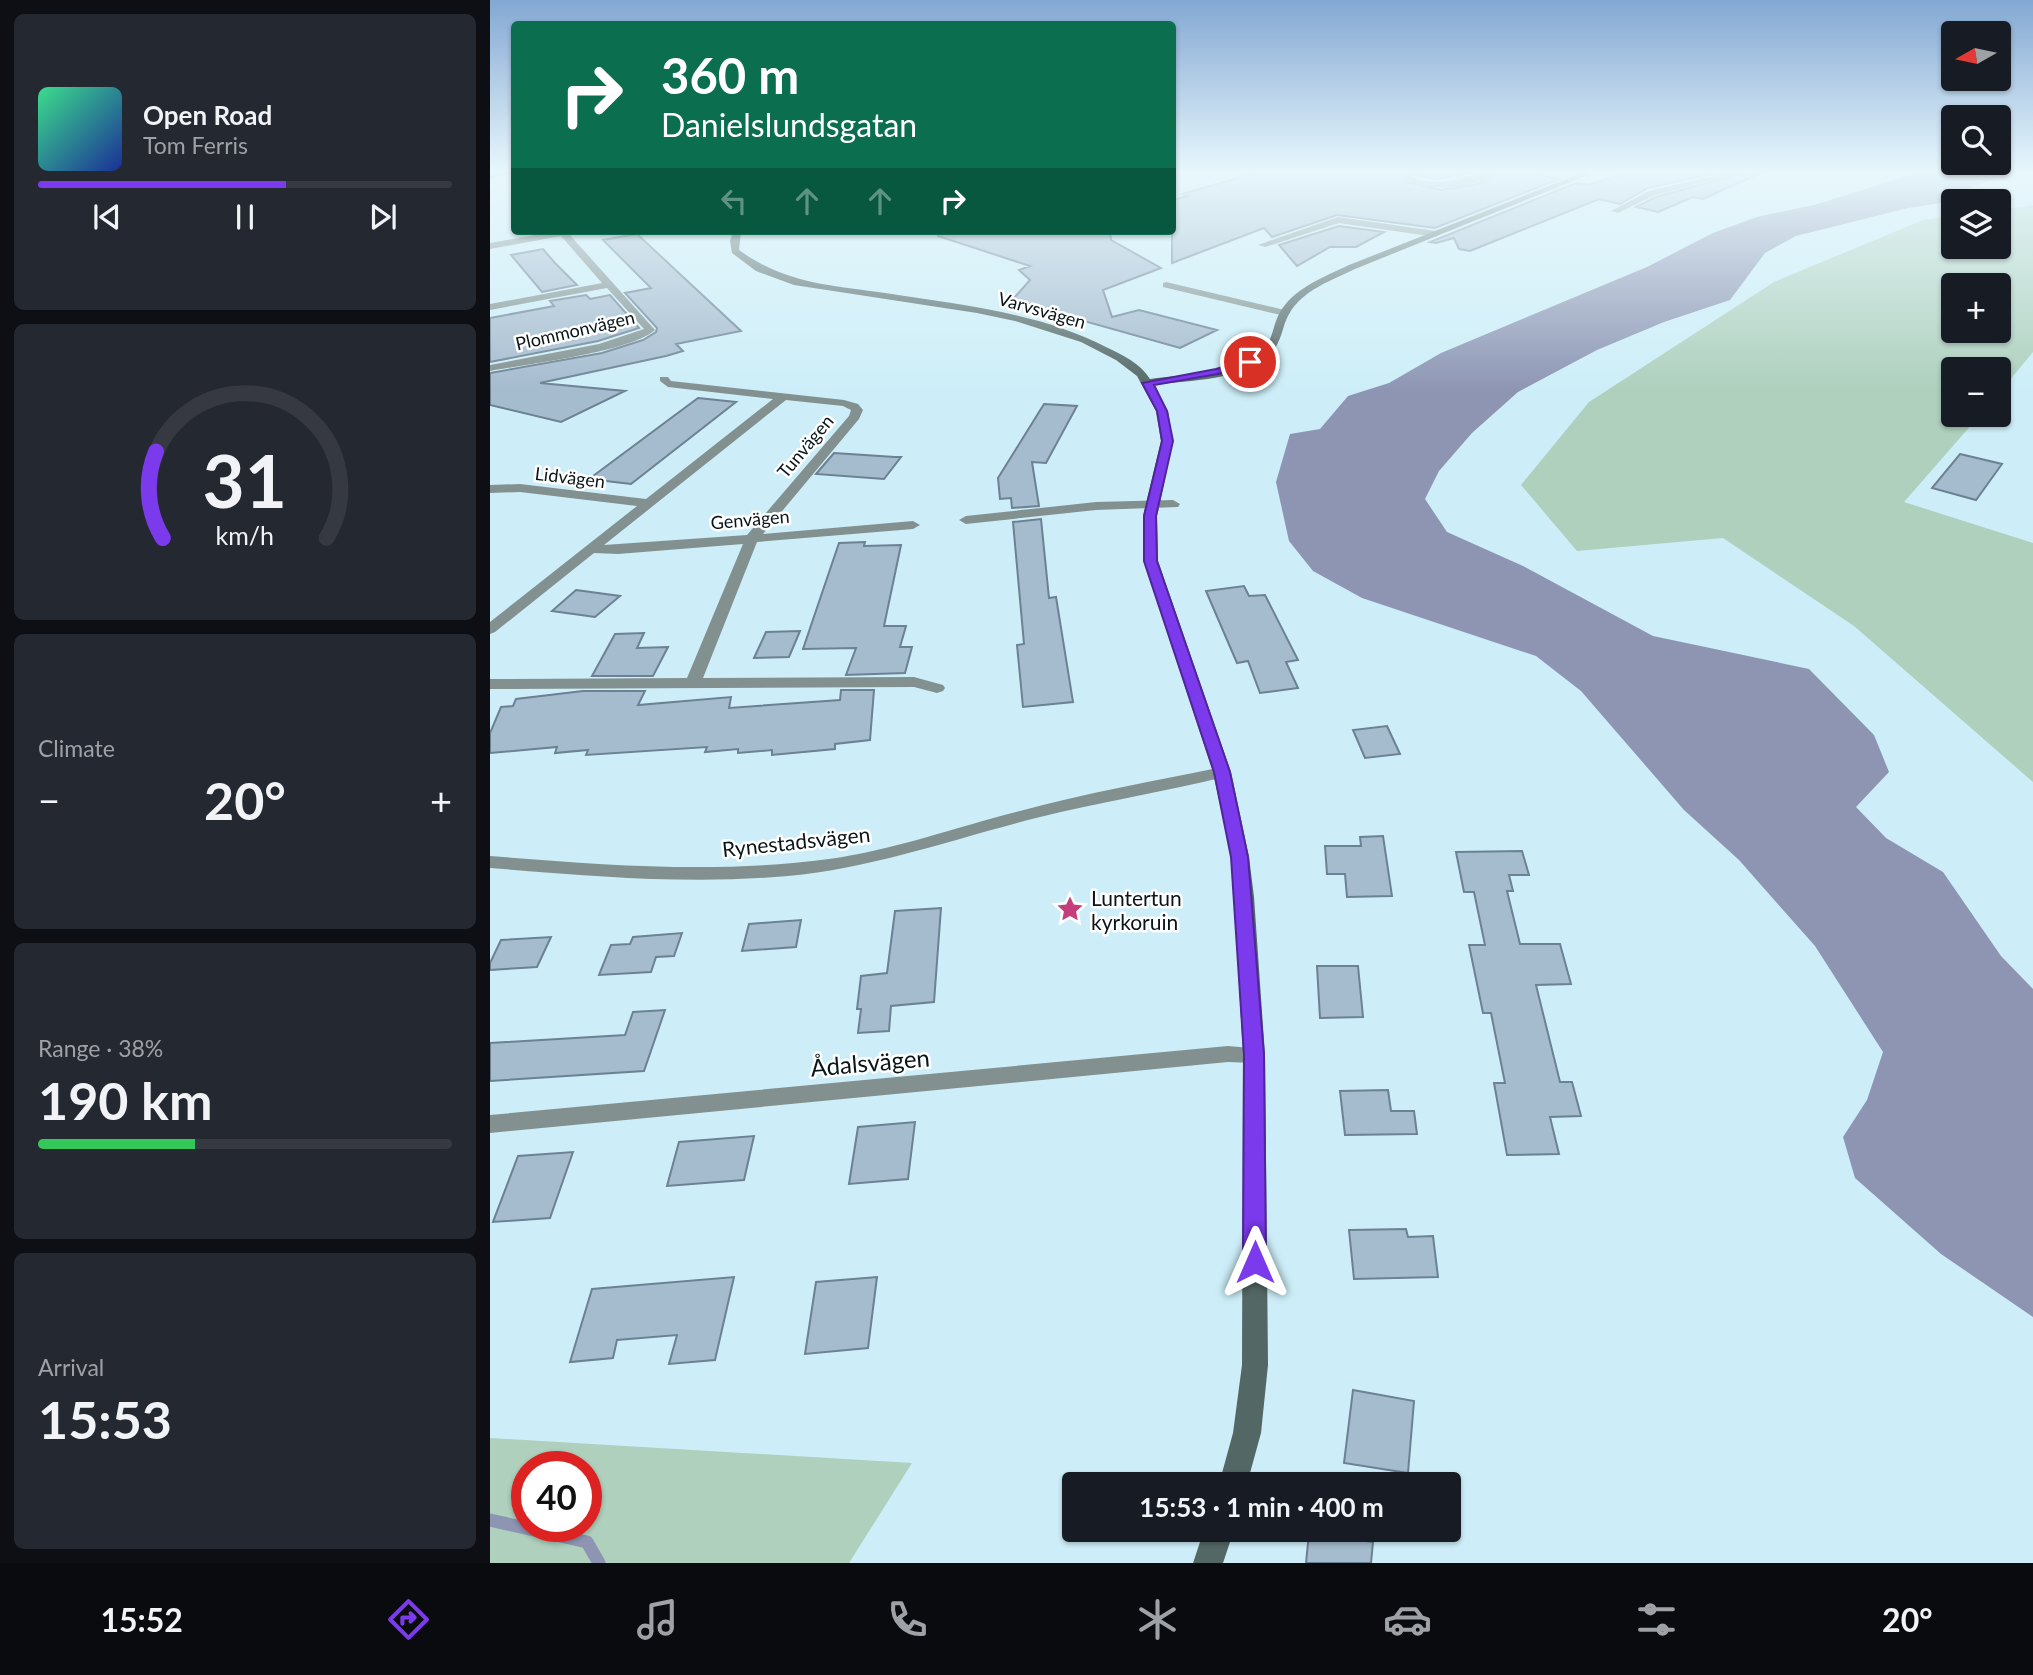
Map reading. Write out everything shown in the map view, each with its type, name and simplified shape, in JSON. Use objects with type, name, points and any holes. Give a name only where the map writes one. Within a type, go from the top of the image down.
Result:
[{"type":"street","name":"Plommonvägen","points":[[490,368],[615,342],[650,330],[579,245]]},
{"type":"street","name":"Varvsvägen","points":[[734,245],[735,251],[752,265],[773,276],[835,291],[931,302],[1017,318],[1094,344],[1131,366],[1147,383]]},
{"type":"street","points":[[1236,1472],[1247,1433],[1255,1365],[1254,1055],[1241,870],[1222,772],[1155,578],[1149,545],[1152,505],[1167,441],[1162,411],[1147,383],[1218,371],[1250,362],[1272,346],[1284,313],[1295,301],[1325,281],[1410,245]]},
{"type":"street","name":"Plommonvägen","points":[[490,307],[611,284]]},
{"type":"street","points":[[1166,285],[1284,313]]},
{"type":"street","name":"Tunvägen","points":[[664,379],[668,384],[844,402],[856,408],[857,414],[752,538],[693,683]]},
{"type":"street","points":[[490,629],[784,396]]},
{"type":"street","name":"Lidvägen","points":[[490,489],[520,488],[646,503]]},
{"type":"street","points":[[966,520],[1097,506],[1173,504]]},
{"type":"street","name":"Genvägen","points":[[589,549],[618,550],[913,525]]},
{"type":"street","points":[[490,684],[914,682],[937,688]]},
{"type":"street","name":"Rynestadsvägen","points":[[490,862],[643,874],[770,871],[830,865],[894,853],[1012,818],[1222,772]]},
{"type":"street","name":"Ådalsvägen","points":[[490,1124],[1228,1054],[1254,1055]]},
{"type":"street","points":[[1208,1563],[1215,1542]]},
{"type":"green space","points":[[1863,245],[1941,245],[1941,259],[2011,259],[2011,245],[2033,245],[2033,352],[2011,379],[2011,357],[1941,357],[1941,427],[1970,427],[1904,502],[2033,543],[2033,782],[1854,626],[1723,538],[1577,551],[1521,485],[1589,402],[1774,282]]},
{"type":"green space","points":[[490,1438],[912,1463],[849,1563],[490,1563]]},
{"type":"water","points":[[1690,245],[1780,245],[1765,253],[1730,300],[1664,322],[1597,350],[1518,392],[1472,433],[1439,471],[1425,499],[1447,532],[1523,566],[1653,636],[1809,669],[1874,735],[1889,772],[1856,807],[1886,838],[1943,872],[2001,956],[2033,989],[2033,1317],[1941,1254],[1855,1178],[1843,1137],[1867,1100],[1883,1052],[1815,946],[1739,860],[1684,810],[1581,691],[1536,656],[1362,598],[1313,571],[1289,541],[1276,482],[1290,434],[1320,429],[1348,396],[1389,383],[1441,353],[1647,267]]},
{"type":"building","points":[[608,245],[649,245],[741,331],[676,344],[683,351],[666,356],[540,383],[625,391],[561,422],[490,405],[490,373],[602,353],[643,340],[656,332],[657,328],[625,293],[651,288]]},
{"type":"building","points":[[965,245],[1120,245],[1161,268],[1103,290],[1112,317],[1139,310],[1217,330],[1180,348],[1027,305],[1030,304],[1013,299],[1030,280],[1019,270],[1030,266]]},
{"type":"building","points":[[1172,245],[1219,245],[1172,263]]},
{"type":"building","points":[[1279,245],[1360,245],[1330,247],[1297,266]]},
{"type":"building","points":[[1457,245],[1485,245],[1470,251],[1459,249]]},
{"type":"building","points":[[543,249],[577,285],[542,292],[511,255]]},
{"type":"building","points":[[586,295],[590,299],[610,295],[639,328],[598,341],[490,362],[490,318],[554,306],[550,301]]},
{"type":"building","points":[[698,398],[736,402],[631,484],[589,479]]},
{"type":"building","points":[[1044,404],[1077,406],[1046,463],[1032,462],[1039,506],[1012,508],[1011,498],[1000,499],[998,478]]},
{"type":"building","points":[[834,453],[901,457],[884,479],[816,474]]},
{"type":"building","points":[[1960,454],[2002,464],[1976,500],[1932,488]]},
{"type":"building","points":[[1041,519],[1049,598],[1056,597],[1073,702],[1023,707],[1017,645],[1024,644],[1013,522]]},
{"type":"building","points":[[865,542],[864,546],[901,545],[884,626],[906,626],[900,647],[912,647],[905,673],[846,675],[856,648],[803,649],[839,543]]},
{"type":"building","points":[[1244,586],[1249,596],[1265,595],[1298,660],[1286,662],[1298,688],[1260,693],[1248,661],[1237,663],[1206,591]]},
{"type":"building","points":[[576,590],[620,596],[595,617],[552,611]]},
{"type":"building","points":[[800,631],[789,657],[754,658],[766,632]]},
{"type":"building","points":[[644,633],[637,648],[668,647],[653,676],[592,676],[615,634]]},
{"type":"building","points":[[841,690],[874,690],[870,740],[835,744],[835,749],[772,755],[772,750],[705,752],[707,747],[586,755],[588,750],[555,753],[557,747],[490,753],[490,733],[501,707],[513,706],[516,699],[583,691],[645,691],[638,705],[731,697],[729,708],[840,700]]},
{"type":"building","points":[[1387,726],[1400,754],[1365,758],[1353,730]]},
{"type":"building","points":[[1383,836],[1392,896],[1347,897],[1345,874],[1327,874],[1325,846],[1361,846],[1360,837]]},
{"type":"building","points":[[1522,851],[1529,875],[1509,875],[1513,891],[1507,891],[1520,944],[1560,944],[1571,984],[1536,985],[1560,1082],[1572,1082],[1581,1116],[1550,1117],[1559,1154],[1507,1155],[1494,1083],[1505,1083],[1491,1013],[1483,1013],[1469,945],[1485,945],[1474,892],[1464,892],[1456,852]]},
{"type":"building","points":[[941,908],[934,1002],[891,1006],[889,1031],[858,1033],[861,1009],[857,1009],[861,976],[887,973],[895,911]]},
{"type":"building","points":[[801,920],[796,947],[742,951],[749,924]]},
{"type":"building","points":[[682,933],[674,956],[656,957],[651,972],[599,975],[611,945],[630,944],[633,937]]},
{"type":"building","points":[[551,937],[537,967],[490,970],[490,963],[501,940]]},
{"type":"building","points":[[1317,966],[1358,966],[1363,1017],[1320,1018]]},
{"type":"building","points":[[665,1010],[644,1071],[490,1081],[490,1043],[625,1035],[633,1012]]},
{"type":"building","points":[[1388,1090],[1391,1111],[1414,1111],[1417,1134],[1345,1135],[1340,1091]]},
{"type":"building","points":[[915,1122],[908,1179],[849,1184],[858,1127]]},
{"type":"building","points":[[754,1136],[744,1180],[667,1186],[679,1142]]},
{"type":"building","points":[[573,1152],[550,1218],[493,1222],[518,1156]]},
{"type":"building","points":[[1406,1229],[1408,1237],[1433,1236],[1438,1277],[1354,1279],[1349,1230]]},
{"type":"building","points":[[734,1277],[715,1360],[669,1364],[677,1335],[617,1340],[613,1358],[570,1362],[592,1289]]},
{"type":"building","points":[[877,1277],[868,1348],[805,1354],[816,1282]]},
{"type":"building","points":[[1353,1390],[1414,1401],[1408,1472],[1344,1463]]},
{"type":"building","points":[[1308,1542],[1373,1542],[1371,1563],[1306,1563]]},
{"type":"waterway","points":[[490,1520],[587,1542],[599,1563]]},
{"type":"place","name":"Luntertun kyrkoruin","points":[[1070,909]]},
{"type":"route","points":[[1250,362],[1218,371],[1147,383],[1162,411],[1167,441],[1150,516],[1151,561],[1222,772],[1240,857],[1254,1055],[1255,1262]]}]
